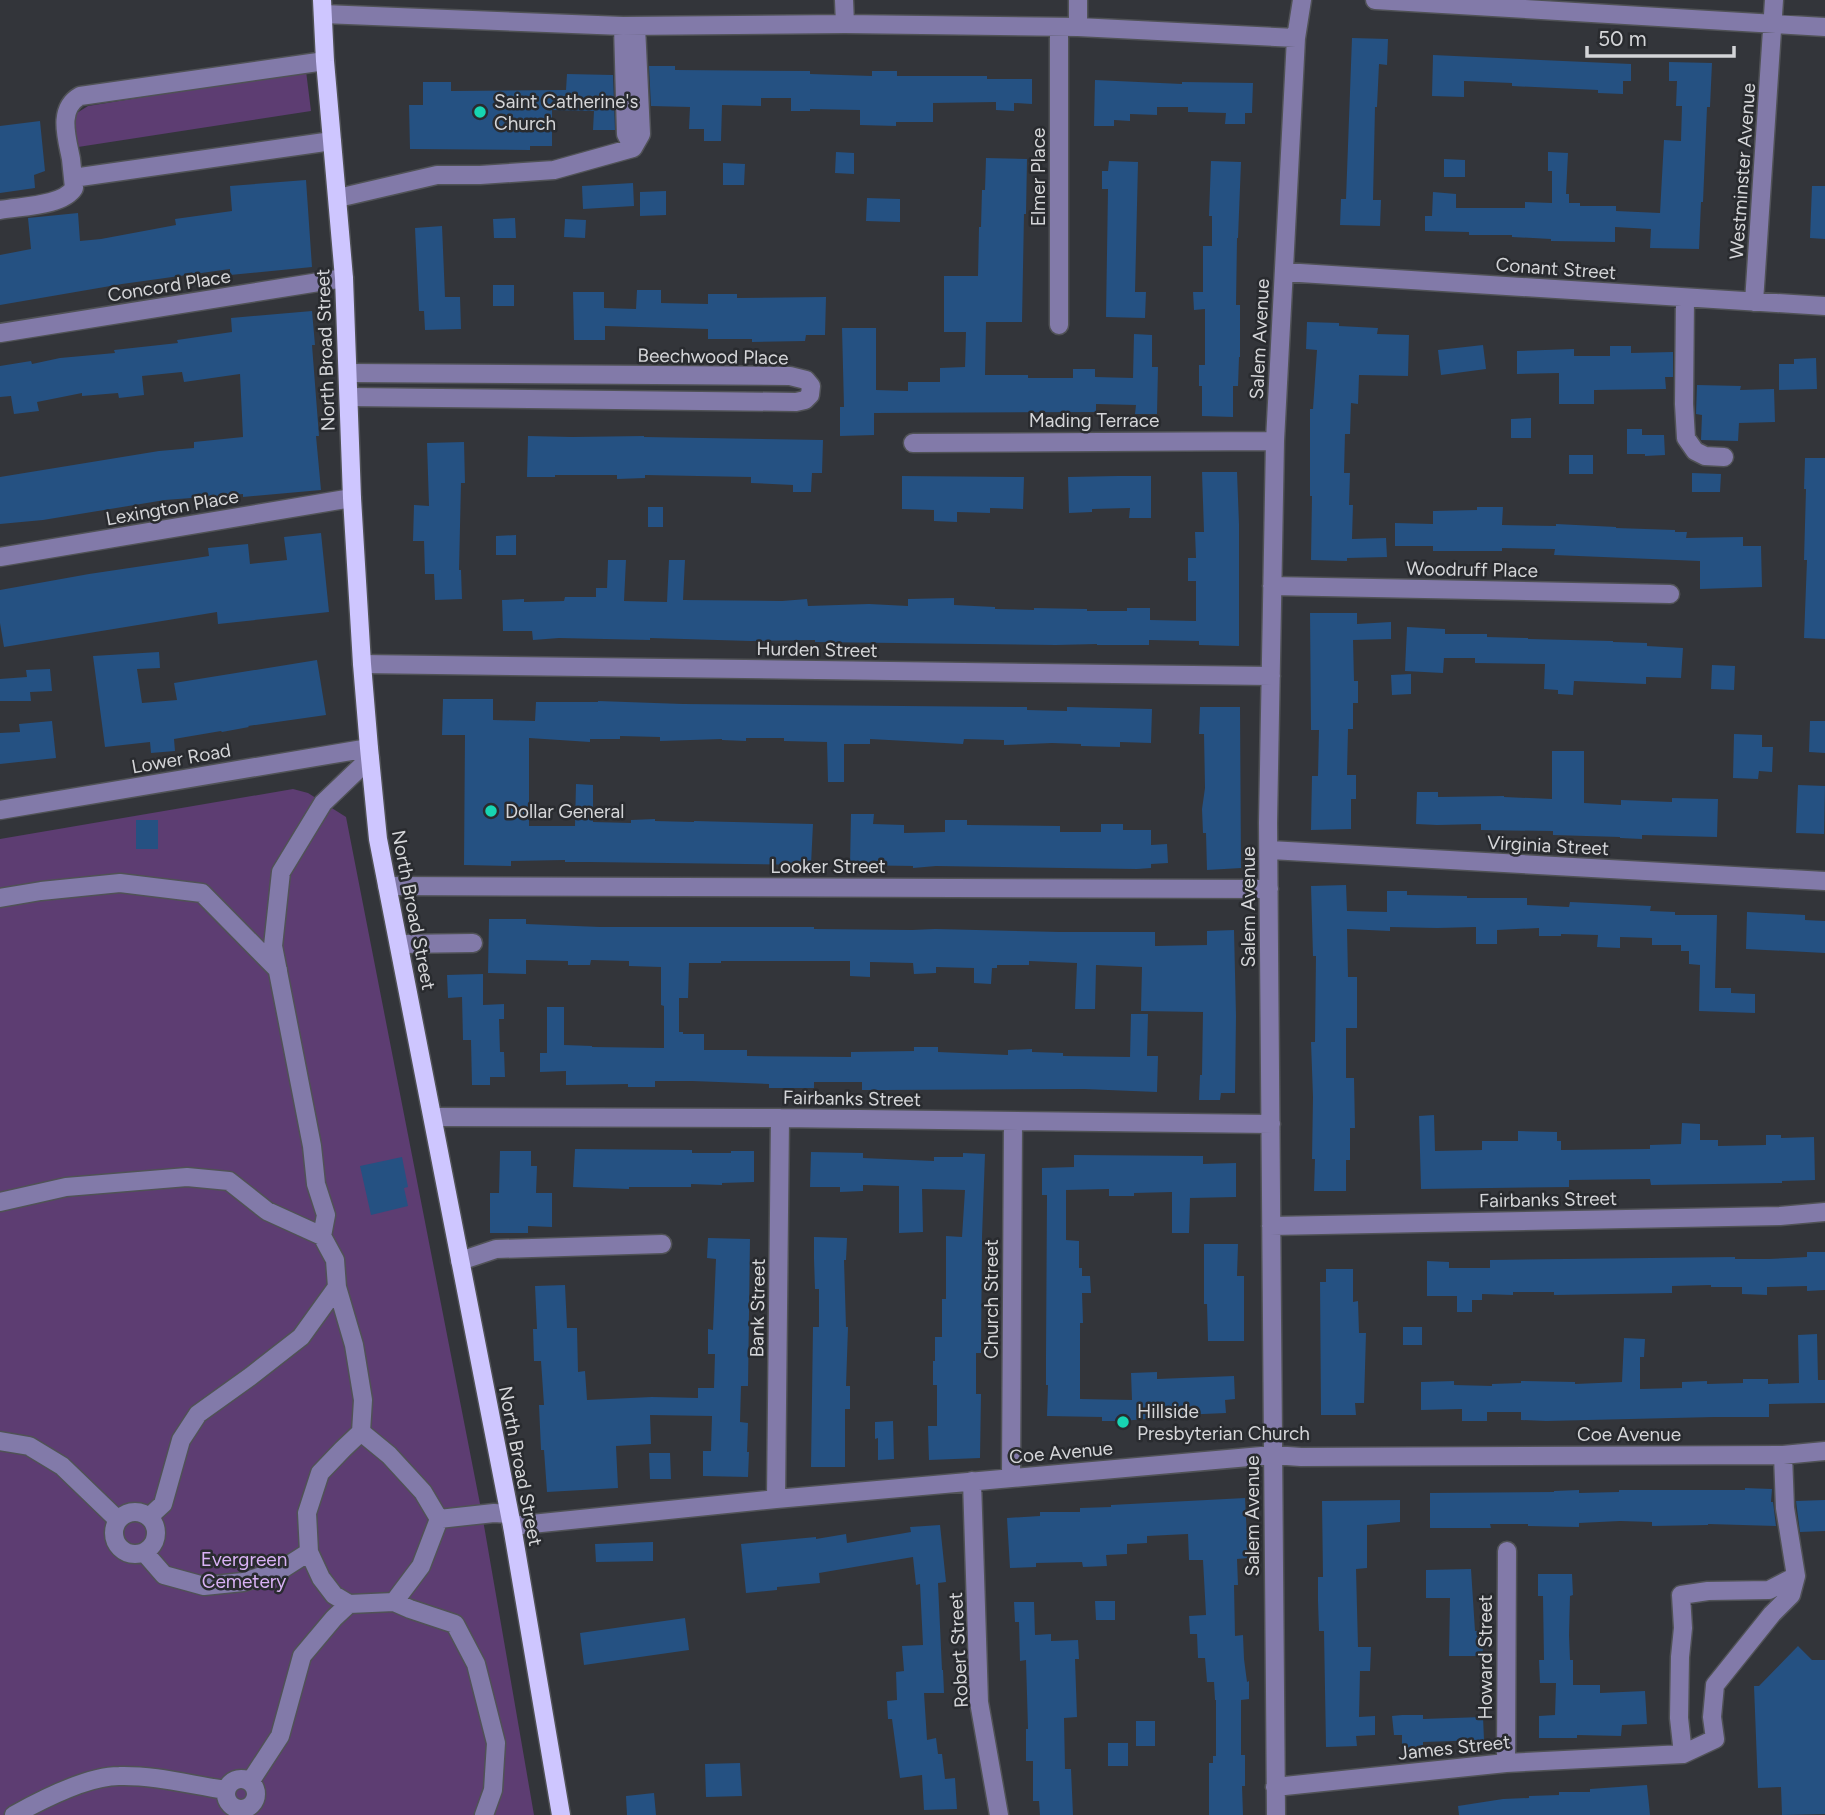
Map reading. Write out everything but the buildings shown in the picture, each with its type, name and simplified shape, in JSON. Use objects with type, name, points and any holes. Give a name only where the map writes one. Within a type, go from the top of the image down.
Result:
[{"type":"main road","name":"North Broad Street","points":[[323,7],[325,61],[344,278],[352,498],[362,664],[379,839],[510,1520],[561,1815]]},
{"type":"street","points":[[844,0],[845,24]]},
{"type":"street","points":[[1078,0],[1078,27]]},
{"type":"street","name":"Salem Avenue","points":[[1276,1815],[1269,889],[1272,586],[1275,441],[1296,38],[1302,0]]},
{"type":"street","points":[[1375,0],[1825,27]]},
{"type":"street","name":"Westminster Avenue","points":[[1754,302],[1774,0]]},
{"type":"street","points":[[323,7],[630,26],[845,24],[1078,27],[1296,38]]},
{"type":"street","points":[[338,198],[438,175],[554,170],[633,148],[626,134],[630,26]]},
{"type":"street","name":"Elmer Place","points":[[1059,28],[1059,325]]},
{"type":"street","points":[[0,210],[58,201],[71,193],[74,188],[66,116],[71,102],[80,96],[325,61]]},
{"type":"street","points":[[73,178],[332,141]]},
{"type":"street","name":"Conant Street","points":[[1284,272],[1825,306]]},
{"type":"street","name":"Concord Place","points":[[0,333],[344,278]]},
{"type":"street","points":[[1685,298],[1686,438],[1695,451],[1705,456],[1724,457]]},
{"type":"street","name":"Beechwood Place","points":[[348,373],[790,376],[806,380],[811,386],[810,395],[805,400],[796,401],[349,397]]},
{"type":"street","points":[[517,399],[518,375]]},
{"type":"street","points":[[664,376],[664,400]]},
{"type":"street","name":"Mading Terrace","points":[[913,443],[1275,441]]},
{"type":"street","name":"Lexington Place","points":[[0,557],[352,498]]},
{"type":"street","name":"Woodruff Place","points":[[1272,586],[1670,594]]},
{"type":"street","name":"Hurden Street","points":[[362,664],[1271,676]]},
{"type":"street","points":[[322,1236],[326,1215],[316,1184],[312,1146],[273,946],[281,872],[323,803],[369,753]]},
{"type":"street","name":"Lower Road","points":[[0,810],[369,753]]},
{"type":"street","name":"Virginia Street","points":[[1269,850],[1825,881]]},
{"type":"street","points":[[0,898],[120,883],[202,893],[278,970]]},
{"type":"street","name":"Looker Street","points":[[387,886],[1269,889]]},
{"type":"street","points":[[398,944],[473,943]]},
{"type":"street","name":"Fairbanks Street","points":[[433,1116],[1271,1124]]},
{"type":"street","name":"Bank Street","points":[[776,1499],[780,1118]]},
{"type":"street","name":"Church Street","points":[[1011,1478],[1013,1121]]},
{"type":"street","points":[[0,1202],[66,1187],[187,1177],[229,1181],[267,1211],[322,1236],[335,1260],[337,1287],[354,1345],[363,1400],[361,1432],[320,1473],[307,1513],[309,1552],[321,1578],[334,1595],[349,1604],[394,1602],[455,1625],[476,1664],[496,1743],[493,1790],[484,1815]]},
{"type":"street","name":"Fairbanks Street","points":[[1271,1226],[1780,1216],[1825,1212]]},
{"type":"street","points":[[460,1261],[496,1249],[662,1244]]},
{"type":"street","points":[[149,1517],[163,1504],[181,1440],[198,1414],[301,1337],[337,1287]]},
{"type":"street","points":[[361,1432],[389,1455],[423,1492],[439,1519],[421,1566],[394,1602]]},
{"type":"street","points":[[0,1441],[29,1446],[62,1466],[118,1520]]},
{"type":"street","name":"Coe Avenue","points":[[439,1519],[494,1513],[510,1520],[1273,1454],[1301,1457],[1783,1455],[1825,1451]]},
{"type":"street","points":[[1783,1455],[1785,1508],[1796,1576],[1791,1595],[1772,1614],[1715,1685],[1712,1717],[1715,1739],[1683,1754],[1679,1718],[1683,1628],[1681,1595],[1708,1591],[1769,1590],[1796,1576]]},
{"type":"street","name":"Robert Street","points":[[972,1481],[979,1702],[999,1815]]},
{"type":"street","points":[[136,1512],[149,1517],[155,1529],[155,1536],[149,1548],[137,1554],[118,1546],[114,1533],[118,1520],[123,1515],[136,1512]]},
{"type":"street","name":"Howard Street","points":[[1506,1763],[1507,1551]]},
{"type":"street","points":[[144,1552],[164,1575],[204,1586],[243,1583],[281,1570],[309,1552]]},
{"type":"street","points":[[250,1782],[280,1735],[302,1656],[349,1604]]},
{"type":"street","name":"James Street","points":[[1275,1787],[1506,1763],[1683,1754]]},
{"type":"street","points":[[14,1815],[50,1796],[117,1776],[151,1778],[226,1790]]},
{"type":"street","points":[[241,1779],[250,1782],[256,1790],[253,1811],[233,1807],[226,1799],[228,1785],[241,1779]]},
{"type":"green space","points":[[306,71],[311,111],[78,147],[72,116],[88,106]]},
{"type":"green space","name":"Evergreen Cemetery","points":[[293,789],[308,793],[346,817],[482,1514],[534,1815],[0,1815],[0,839]]},
{"type":"place","name":"Saint Catherine's Church","points":[[480,112]]},
{"type":"place","name":"Dollar General","points":[[491,811]]},
{"type":"place","name":"Hillside Presbyterian Church","points":[[1123,1422]]}]
